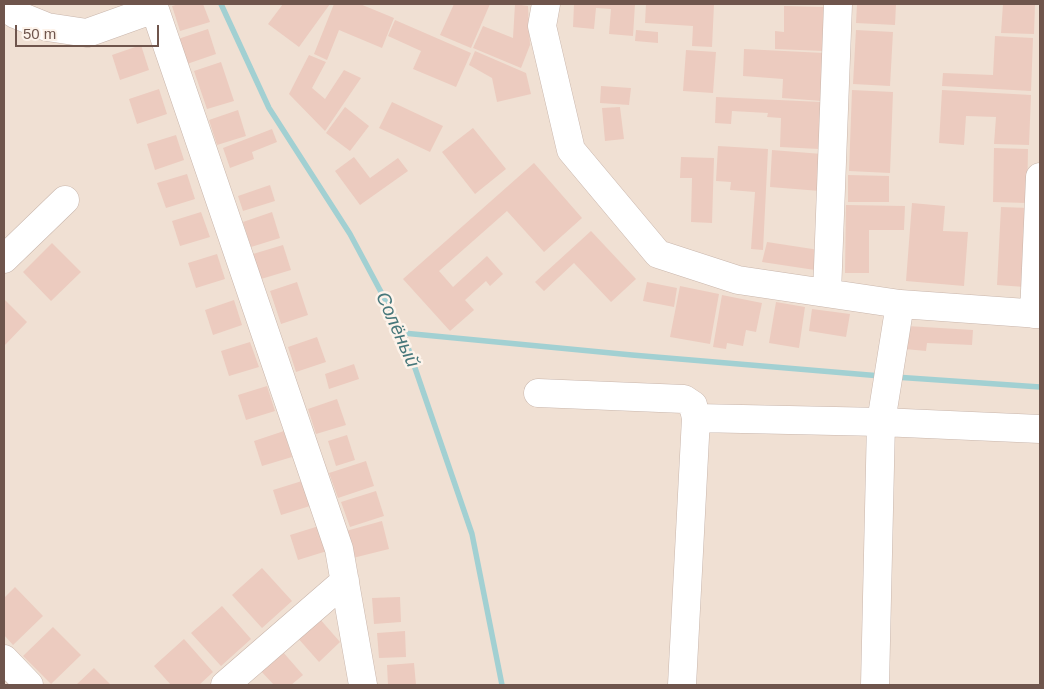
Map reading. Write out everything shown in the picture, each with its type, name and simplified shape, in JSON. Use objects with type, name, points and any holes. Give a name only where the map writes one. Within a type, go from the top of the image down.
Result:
[{"type":"street","points":[[546,4],[542,26],[571,150],[658,254],[738,280],[900,304],[1037,314],[1040,177]]},
{"type":"street","points":[[827,293],[838,4]]},
{"type":"street","points":[[4,7],[15,14],[48,27],[87,33],[154,6],[339,549],[364,685]]},
{"type":"street","points":[[4,259],[65,200]]},
{"type":"street","points":[[875,685],[882,422],[900,304]]},
{"type":"street","points":[[538,393],[684,400],[693,405],[696,418],[682,685]]},
{"type":"street","points":[[696,418],[882,422],[1040,430]]},
{"type":"street","points":[[225,685],[345,581]]},
{"type":"street","points":[[4,659],[29,685]]},
{"type":"shaded area","points":[[4,4],[1040,4],[1040,685],[4,685]]},
{"type":"building","points":[[179,4],[203,4],[210,22],[180,31],[172,6]]},
{"type":"building","points":[[283,4],[330,4],[299,47],[268,24]]},
{"type":"building","points":[[334,4],[360,4],[394,18],[382,48],[339,30],[327,60],[314,54]]},
{"type":"building","points":[[454,4],[490,4],[471,48],[440,35]]},
{"type":"building","points":[[515,4],[528,6],[530,45],[521,68],[473,48],[483,26],[513,38]]},
{"type":"building","points":[[574,4],[635,4],[633,36],[609,34],[611,9],[596,8],[594,29],[573,27]]},
{"type":"building","points":[[646,4],[714,4],[712,47],[692,46],[693,26],[645,23]]},
{"type":"building","points":[[857,4],[896,4],[895,25],[856,23]]},
{"type":"building","points":[[1003,4],[1035,4],[1034,34],[1001,33]]},
{"type":"building","points":[[784,6],[824,7],[823,51],[775,49],[775,31],[784,32]]},
{"type":"building","points":[[395,20],[471,53],[456,87],[413,69],[421,51],[388,36]]},
{"type":"building","points":[[208,29],[216,54],[187,64],[178,39]]},
{"type":"building","points":[[636,30],[658,32],[658,43],[635,41]]},
{"type":"building","points":[[856,30],[893,32],[890,86],[853,84]]},
{"type":"building","points":[[995,36],[1033,38],[1031,91],[942,86],[943,73],[993,75]]},
{"type":"building","points":[[141,45],[149,70],[120,80],[112,55]]},
{"type":"building","points":[[744,49],[824,53],[822,101],[782,98],[783,79],[743,76]]},
{"type":"building","points":[[686,50],[716,52],[713,93],[683,91]]},
{"type":"building","points":[[475,51],[526,73],[531,94],[497,102],[492,78],[469,65]]},
{"type":"building","points":[[309,55],[326,62],[312,88],[325,99],[344,70],[361,78],[325,131],[289,94]]},
{"type":"building","points":[[221,62],[234,101],[207,109],[194,71]]},
{"type":"building","points":[[601,86],[631,88],[629,105],[600,103]]},
{"type":"building","points":[[159,89],[167,114],[137,124],[129,99]]},
{"type":"building","points":[[852,90],[893,92],[890,173],[849,171]]},
{"type":"building","points":[[942,90],[1031,95],[1029,145],[994,144],[996,117],[966,116],[964,145],[939,143]]},
{"type":"building","points":[[716,97],[821,102],[819,149],[780,147],[781,118],[767,117],[768,113],[732,111],[731,124],[715,123]]},
{"type":"building","points":[[392,102],[443,126],[430,152],[379,128]]},
{"type":"building","points":[[345,107],[369,126],[350,151],[326,133]]},
{"type":"building","points":[[620,107],[624,139],[605,141],[602,108]]},
{"type":"building","points":[[238,110],[246,136],[217,145],[209,120]]},
{"type":"building","points":[[473,128],[506,169],[475,194],[442,152]]},
{"type":"building","points":[[272,129],[277,142],[252,152],[254,159],[230,168],[223,148]]},
{"type":"building","points":[[176,135],[184,160],[155,170],[147,144]]},
{"type":"building","points":[[718,146],[768,149],[763,250],[751,249],[755,192],[730,190],[731,182],[716,181]]},
{"type":"building","points":[[994,148],[1028,149],[1027,203],[993,202]]},
{"type":"building","points":[[772,150],[822,154],[820,191],[770,187]]},
{"type":"building","points":[[354,157],[370,178],[398,158],[408,171],[360,205],[335,171]]},
{"type":"building","points":[[681,157],[714,158],[712,223],[691,222],[692,178],[680,178]]},
{"type":"building","points":[[534,163],[582,218],[544,252],[507,211],[439,271],[453,287],[487,256],[503,274],[490,286],[486,281],[465,300],[474,310],[450,331],[403,279]]},
{"type":"building","points":[[187,174],[195,199],[166,208],[157,183]]},
{"type":"building","points":[[848,175],[889,176],[889,202],[848,202]]},
{"type":"building","points":[[270,185],[275,201],[243,211],[238,196]]},
{"type":"building","points":[[912,203],[945,206],[943,231],[968,232],[964,286],[906,281]]},
{"type":"building","points":[[846,205],[905,206],[904,230],[869,230],[869,273],[845,273]]},
{"type":"building","points":[[1001,207],[1029,208],[1025,287],[997,285]]},
{"type":"building","points":[[201,212],[210,237],[180,246],[172,221]]},
{"type":"building","points":[[272,212],[280,238],[251,247],[243,222]]},
{"type":"building","points":[[591,231],[636,279],[611,302],[574,263],[544,291],[535,282]]},
{"type":"building","points":[[767,242],[819,250],[815,270],[762,262]]},
{"type":"building","points":[[52,243],[81,272],[51,301],[23,272]]},
{"type":"building","points":[[283,245],[291,270],[261,279],[253,254]]},
{"type":"building","points":[[217,254],[225,279],[196,288],[188,263]]},
{"type":"building","points":[[297,282],[308,315],[281,324],[270,291]]},
{"type":"building","points":[[647,282],[677,288],[674,307],[643,301]]},
{"type":"building","points":[[680,286],[719,294],[710,344],[670,337]]},
{"type":"building","points":[[722,295],[762,303],[756,332],[746,330],[743,346],[727,343],[726,349],[713,347]]},
{"type":"building","points":[[4,299],[27,322],[4,346]]},
{"type":"building","points":[[234,300],[242,325],[213,335],[205,310]]},
{"type":"building","points":[[776,302],[805,307],[799,348],[769,343]]},
{"type":"building","points":[[812,309],[850,314],[846,337],[809,331]]},
{"type":"building","points":[[907,326],[973,330],[972,345],[927,343],[926,351],[905,349]]},
{"type":"building","points":[[317,337],[326,362],[296,372],[288,347]]},
{"type":"building","points":[[250,342],[259,367],[229,376],[221,351]]},
{"type":"building","points":[[354,364],[359,379],[329,389],[325,374]]},
{"type":"building","points":[[267,386],[275,411],[246,420],[238,395]]},
{"type":"building","points":[[337,399],[346,425],[316,434],[308,409]]},
{"type":"building","points":[[284,431],[292,457],[262,466],[254,441]]},
{"type":"building","points":[[347,435],[355,460],[336,466],[328,441]]},
{"type":"building","points":[[366,461],[374,486],[338,498],[329,473]]},
{"type":"building","points":[[302,481],[310,506],[281,515],[273,490]]},
{"type":"building","points":[[376,491],[384,516],[350,527],[341,502]]},
{"type":"building","points":[[382,521],[389,549],[353,558],[346,531]]},
{"type":"building","points":[[319,526],[327,551],[298,560],[290,535]]},
{"type":"building","points":[[262,568],[292,601],[262,628],[232,595]]},
{"type":"building","points":[[15,587],[43,616],[13,645],[4,635],[4,598]]},
{"type":"building","points":[[400,597],[401,622],[374,624],[372,598]]},
{"type":"building","points":[[222,606],[251,639],[221,666],[191,633]]},
{"type":"building","points":[[319,618],[340,642],[319,662],[297,637]]},
{"type":"building","points":[[53,627],[81,655],[51,684],[23,656]]},
{"type":"building","points":[[405,631],[406,657],[379,658],[377,633]]},
{"type":"building","points":[[184,639],[213,672],[199,685],[171,685],[154,666]]},
{"type":"building","points":[[282,651],[303,675],[291,685],[274,685],[260,670]]},
{"type":"building","points":[[414,663],[416,685],[388,685],[387,665]]},
{"type":"building","points":[[94,668],[111,685],[76,685]]},
{"type":"waterway","name":"Солёный","points":[[221,4],[269,108],[350,234],[403,333],[472,534],[502,685]]},
{"type":"waterway","points":[[403,333],[881,376]]},
{"type":"waterway","points":[[895,377],[1040,387]]}]
